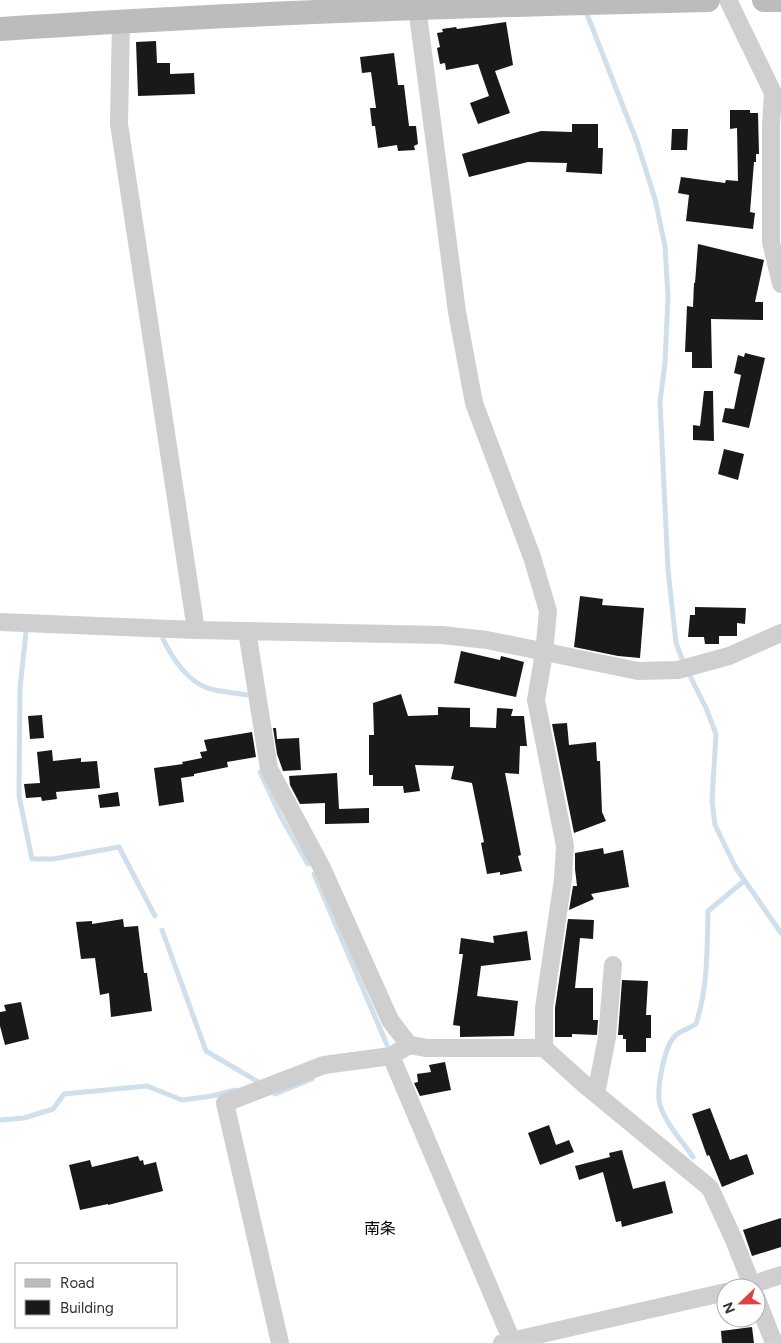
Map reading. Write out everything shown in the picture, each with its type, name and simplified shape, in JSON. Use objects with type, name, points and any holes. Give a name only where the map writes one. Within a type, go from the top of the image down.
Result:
[{"type":"street","points":[[0,29],[418,4],[708,0]]},
{"type":"street","points":[[728,0],[777,96],[771,126],[771,242],[781,284]]},
{"type":"street","points":[[764,0],[781,0]]},
{"type":"street","points":[[418,4],[457,312],[474,403],[532,557],[548,611],[544,652],[536,700],[566,846],[544,1008],[544,1048]]},
{"type":"street","points":[[120,21],[119,124],[196,630]]},
{"type":"street","points":[[0,622],[196,630],[442,635],[487,640],[638,671],[678,670],[729,656],[781,633]]},
{"type":"street","points":[[247,631],[269,769],[322,868],[390,1020],[409,1045]]},
{"type":"street","points":[[596,1094],[607,1037],[613,965]]},
{"type":"street","points":[[280,1343],[225,1103],[324,1066],[391,1056],[409,1045],[427,1048],[544,1048],[596,1094],[710,1188],[734,1240],[746,1278]]},
{"type":"street","points":[[391,1056],[507,1342],[716,1294]]},
{"type":"street","points":[[766,1282],[781,1275]]},
{"type":"street","points":[[766,1325],[774,1343]]},
{"type":"building","points":[[506,22],[513,65],[495,71],[510,113],[478,124],[470,103],[489,96],[478,64],[446,70],[445,63],[440,64],[437,48],[440,47],[437,33],[443,32],[442,29],[456,27],[457,29]]},
{"type":"building","points":[[156,41],[157,63],[170,63],[170,74],[194,73],[195,94],[138,96],[136,42]]},
{"type":"building","points":[[394,53],[398,85],[404,85],[409,126],[416,126],[418,144],[414,146],[415,150],[398,151],[397,145],[378,148],[375,126],[372,126],[370,108],[376,108],[371,72],[362,73],[360,57]]},
{"type":"building","points":[[730,110],[750,110],[750,113],[758,113],[759,154],[756,154],[756,162],[754,162],[750,212],[755,213],[753,229],[686,221],[689,195],[678,193],[681,177],[725,183],[726,180],[738,181],[737,128],[730,129]]},
{"type":"building","points":[[572,124],[598,124],[598,148],[603,148],[602,174],[566,172],[567,163],[528,162],[469,177],[462,154],[541,131],[572,132]]},
{"type":"building","points":[[672,129],[688,129],[687,150],[671,150]]},
{"type":"building","points":[[698,244],[764,260],[755,302],[763,302],[763,320],[711,319],[712,368],[692,368],[692,352],[685,352],[687,306],[693,307]]},
{"type":"building","points":[[745,353],[765,358],[749,428],[722,422],[725,408],[734,409],[741,375],[734,373],[738,355],[744,357]]},
{"type":"building","points":[[704,391],[713,391],[714,441],[693,440],[693,425],[700,426]]},
{"type":"building","points":[[724,449],[744,454],[738,480],[718,474]]},
{"type":"building","points":[[580,596],[603,599],[602,605],[644,608],[640,658],[618,656],[574,647]]},
{"type":"building","points":[[695,607],[746,608],[745,624],[737,623],[737,636],[719,636],[719,644],[705,644],[704,637],[688,637],[690,615],[695,615]]},
{"type":"building","points":[[461,651],[500,660],[501,656],[524,662],[516,697],[454,683]]},
{"type":"building","points":[[401,694],[408,716],[438,715],[438,707],[470,708],[470,727],[496,728],[497,708],[513,709],[511,716],[524,716],[527,746],[520,746],[519,774],[505,773],[521,855],[518,856],[522,871],[500,875],[500,872],[487,874],[481,843],[484,842],[472,783],[451,779],[454,766],[415,765],[420,791],[404,793],[403,786],[373,786],[373,775],[369,775],[369,735],[374,735],[373,703]]},
{"type":"building","points":[[42,715],[44,738],[30,739],[28,716]]},
{"type":"building","points":[[567,723],[569,745],[596,742],[597,761],[600,761],[602,812],[606,821],[574,833],[552,724]]},
{"type":"building","points":[[273,728],[276,728],[277,739],[299,738],[301,770],[283,771],[277,754]]},
{"type":"building","points":[[252,732],[256,757],[227,762],[228,767],[181,778],[184,802],[159,806],[154,768],[183,764],[182,762],[202,758],[200,752],[207,751],[204,740]]},
{"type":"building","points":[[52,750],[53,761],[81,758],[81,762],[97,761],[100,788],[56,792],[57,799],[42,801],[41,797],[26,798],[24,784],[40,783],[37,752]]},
{"type":"building","points":[[337,773],[339,809],[369,808],[369,823],[325,824],[325,803],[300,804],[290,785],[289,776]]},
{"type":"building","points":[[118,792],[120,806],[100,808],[98,795]]},
{"type":"building","points":[[603,848],[604,854],[623,850],[629,887],[591,894],[594,899],[569,910],[573,886],[577,886],[575,853]]},
{"type":"building","points":[[123,919],[124,927],[138,926],[144,973],[147,973],[152,1011],[111,1017],[109,993],[100,995],[95,958],[81,959],[76,922],[92,921],[92,924]]},
{"type":"building","points":[[568,919],[594,920],[593,939],[580,938],[575,988],[593,988],[593,1020],[598,1020],[597,1035],[572,1034],[572,1037],[555,1037],[555,1008]]},
{"type":"building","points":[[527,931],[531,960],[481,966],[477,996],[518,1001],[514,1036],[460,1037],[460,1026],[453,1025],[463,954],[459,954],[461,938],[494,943],[493,936]]},
{"type":"building","points":[[622,980],[648,981],[646,1015],[651,1015],[651,1038],[646,1038],[646,1052],[626,1052],[626,1039],[623,1039],[623,1035],[618,1035]]},
{"type":"building","points":[[21,1002],[29,1039],[5,1045],[0,1026],[0,1012],[6,1011],[4,1005]]},
{"type":"building","points":[[445,1062],[451,1090],[420,1096],[414,1083],[418,1082],[417,1074],[431,1072],[429,1065]]},
{"type":"building","points":[[710,1108],[730,1160],[747,1154],[754,1174],[722,1187],[709,1155],[707,1156],[692,1114]]},
{"type":"building","points":[[549,1125],[556,1145],[569,1140],[574,1152],[540,1165],[528,1133]]},
{"type":"building","points":[[622,1150],[633,1189],[665,1181],[673,1213],[622,1227],[621,1221],[616,1222],[603,1172],[579,1180],[575,1166],[610,1157],[609,1153]]},
{"type":"building","points":[[138,1156],[140,1161],[143,1160],[144,1165],[156,1162],[163,1191],[80,1210],[69,1165],[90,1160],[92,1167]]},
{"type":"building","points":[[781,1218],[781,1247],[752,1256],[743,1230]]},
{"type":"building","points":[[752,1328],[754,1343],[722,1343],[721,1331]]},
{"type":"waterway","points":[[585,9],[637,142],[655,199],[665,246],[668,297],[665,363],[660,402],[668,570],[676,643],[684,664]]},
{"type":"waterway","points":[[26,632],[20,688],[19,796],[32,859],[53,859],[119,847],[155,916]]},
{"type":"waterway","points":[[163,639],[176,662],[195,682],[211,689],[247,695]]},
{"type":"waterway","points":[[688,672],[706,708],[716,734],[712,801],[715,825],[736,868],[781,933]]},
{"type":"waterway","points":[[260,772],[281,817],[308,864]]},
{"type":"waterway","points":[[314,874],[387,1045]]},
{"type":"waterway","points":[[693,1157],[670,1126],[660,1105],[659,1090],[662,1068],[672,1040],[676,1035],[696,1024],[705,982],[708,911],[744,881]]},
{"type":"waterway","points":[[162,930],[206,1051],[260,1083]]},
{"type":"waterway","points":[[275,1094],[312,1079]]},
{"type":"waterway","points":[[0,1120],[24,1118],[53,1109],[64,1094],[147,1086],[182,1100],[212,1096],[235,1090]]},
{"type":"district","name":"南条","points":[[380,1228]]}]
